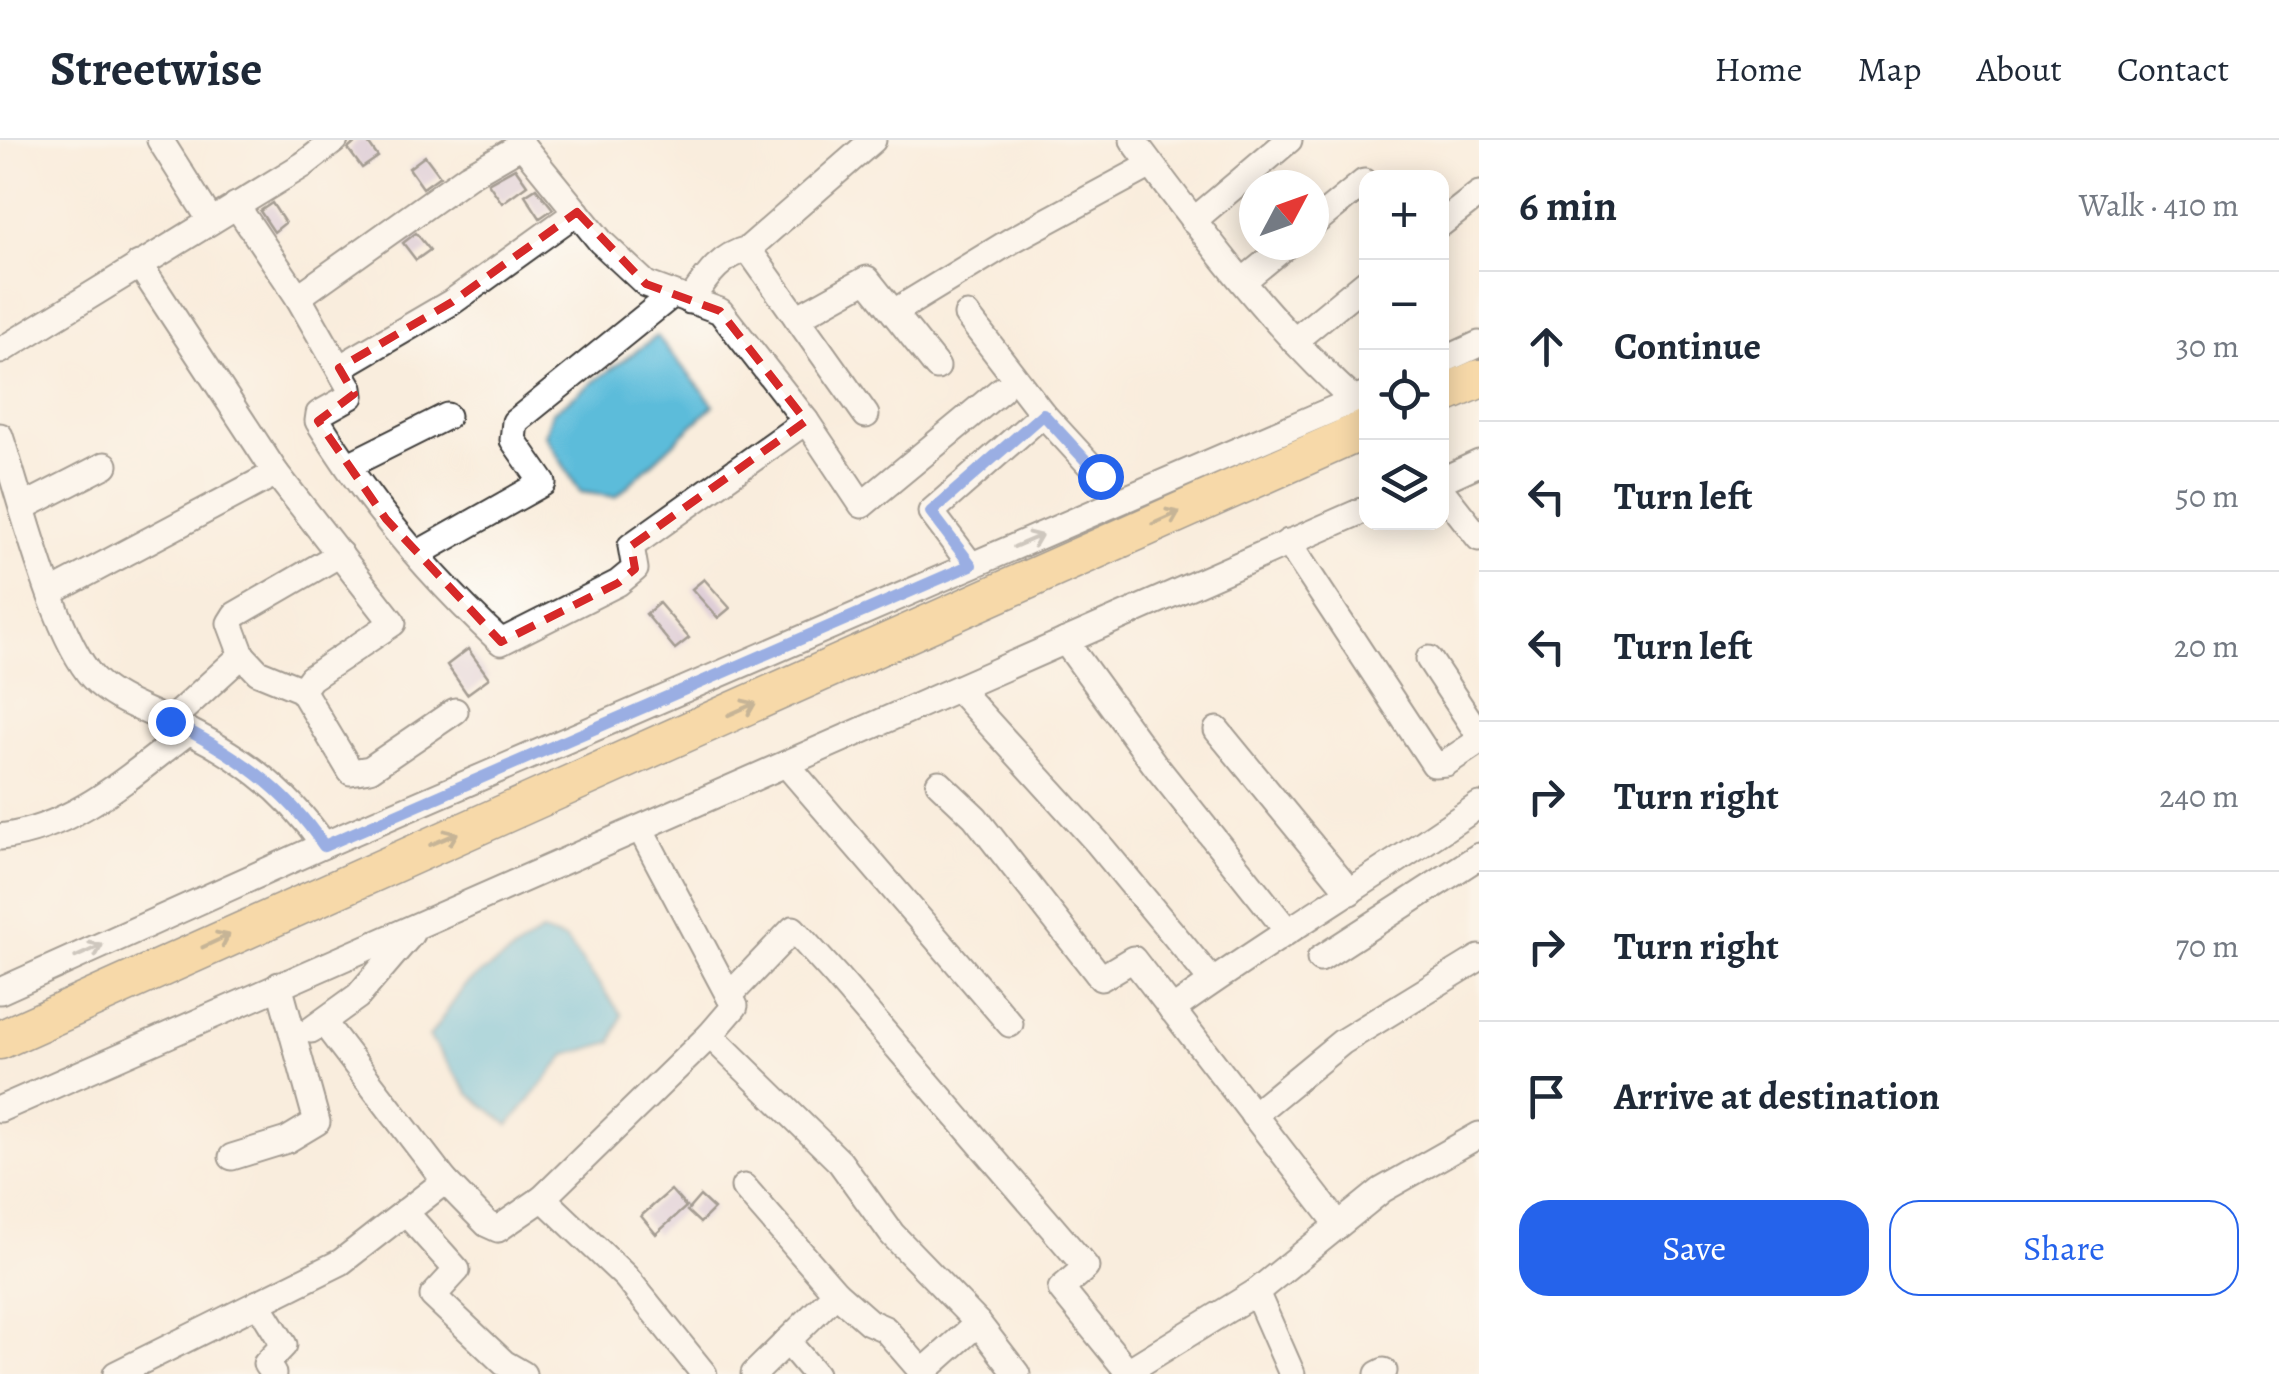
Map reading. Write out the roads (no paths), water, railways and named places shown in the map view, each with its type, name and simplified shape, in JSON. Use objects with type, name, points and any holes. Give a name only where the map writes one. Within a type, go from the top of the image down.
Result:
[{"type":"highway","points":[[1449,393],[1479,379]]},
{"type":"highway","points":[[0,1040],[354,877],[560,790],[1359,411]]},
{"type":"street","points":[[160,140],[210,221]]},
{"type":"street","points":[[0,351],[236,206],[335,140]]},
{"type":"street","points":[[416,554],[544,483],[513,440],[515,422],[535,401],[681,298],[734,252],[748,249],[873,140]]},
{"type":"street","points":[[1192,221],[1289,140]]},
{"type":"street","points":[[1136,141],[1192,221],[1294,341],[1359,404]]},
{"type":"street","points":[[298,296],[520,142],[576,212],[646,284],[720,311],[806,420],[862,505],[1001,390]]},
{"type":"street","points":[[894,312],[1014,239],[1151,165]]},
{"type":"street","points":[[1329,211],[1359,186]]},
{"type":"street","points":[[1449,218],[1479,194]]},
{"type":"street","points":[[236,206],[298,296],[351,396],[319,414],[318,421],[386,520],[457,602],[501,642],[618,583],[634,570],[631,546],[806,420]]},
{"type":"street","points":[[338,368],[452,302],[576,212]]},
{"type":"street","points":[[748,249],[866,416]]},
{"type":"street","points":[[1243,281],[1269,260]]},
{"type":"street","points":[[139,264],[276,473],[393,622],[311,678],[302,690]]},
{"type":"street","points":[[797,318],[867,279],[937,366]]},
{"type":"street","points":[[1294,341],[1359,288]]},
{"type":"street","points":[[966,315],[1043,414],[1100,476]]},
{"type":"street","points":[[1449,358],[1479,344]]},
{"type":"street","points":[[0,991],[971,565],[1359,411]]},
{"type":"street","points":[[971,565],[931,512],[1043,414]]},
{"type":"street","points":[[349,465],[447,416]]},
{"type":"street","points":[[0,436],[71,648],[94,678],[121,700],[180,726],[275,785],[324,846]]},
{"type":"street","points":[[1449,477],[1479,463]]},
{"type":"street","points":[[23,507],[105,465]]},
{"type":"street","points":[[52,592],[276,473]]},
{"type":"street","points":[[1449,500],[1479,538]]},
{"type":"street","points":[[0,1109],[1359,512]]},
{"type":"street","points":[[1288,542],[1434,764],[1446,764],[1479,738],[1429,659]]},
{"type":"street","points":[[340,554],[234,614],[230,623],[242,655],[258,672],[302,690],[351,772],[370,770],[454,711]]},
{"type":"street","points":[[1065,641],[1156,766],[1286,930]]},
{"type":"street","points":[[0,837],[35,832],[90,806],[180,726],[242,655]]},
{"type":"street","points":[[959,690],[1097,842],[1212,981]]},
{"type":"street","points":[[1218,730],[1350,892]]},
{"type":"street","points":[[786,765],[1010,1024]]},
{"type":"street","points":[[939,783],[975,817],[1101,978],[1133,959],[1338,1224]]},
{"type":"street","points":[[1172,1010],[1286,930],[1479,805]]},
{"type":"street","points":[[324,1023],[445,1181],[487,1224],[498,1229],[543,1198],[735,1006],[641,830]]},
{"type":"street","points":[[1320,958],[1479,856]]},
{"type":"street","points":[[291,1040],[324,1023],[358,996],[418,926]]},
{"type":"street","points":[[730,996],[793,929],[978,1136],[1086,1266],[1061,1289],[1129,1372],[1256,1292],[1382,1190],[1479,1135]]},
{"type":"street","points":[[1253,1115],[1342,1042],[1479,958]]},
{"type":"street","points":[[232,1157],[287,1140],[317,1122],[291,1040],[279,985]]},
{"type":"street","points":[[710,1035],[840,1162],[892,1234],[978,1323],[1017,1374]]},
{"type":"street","points":[[116,1374],[341,1262],[445,1181]]},
{"type":"street","points":[[744,1187],[836,1293],[869,1322],[885,1329],[923,1373],[978,1323]]},
{"type":"street","points":[[543,1198],[626,1277],[704,1374]]},
{"type":"street","points":[[405,1212],[457,1270],[433,1296],[507,1370]]},
{"type":"street","points":[[1256,1292],[1292,1374]]},
{"type":"street","points":[[754,1374],[836,1293]]},
{"type":"street","points":[[258,1303],[284,1345],[266,1364],[273,1374]]},
{"type":"street","points":[[787,1342],[815,1374]]},
{"type":"water","points":[[657,336],[714,405],[616,497],[580,492],[545,435],[552,412]]},
{"type":"water","points":[[542,932],[566,940],[622,1015],[612,1042],[566,1055],[509,1125],[469,1094],[429,1037],[466,984]]}]
